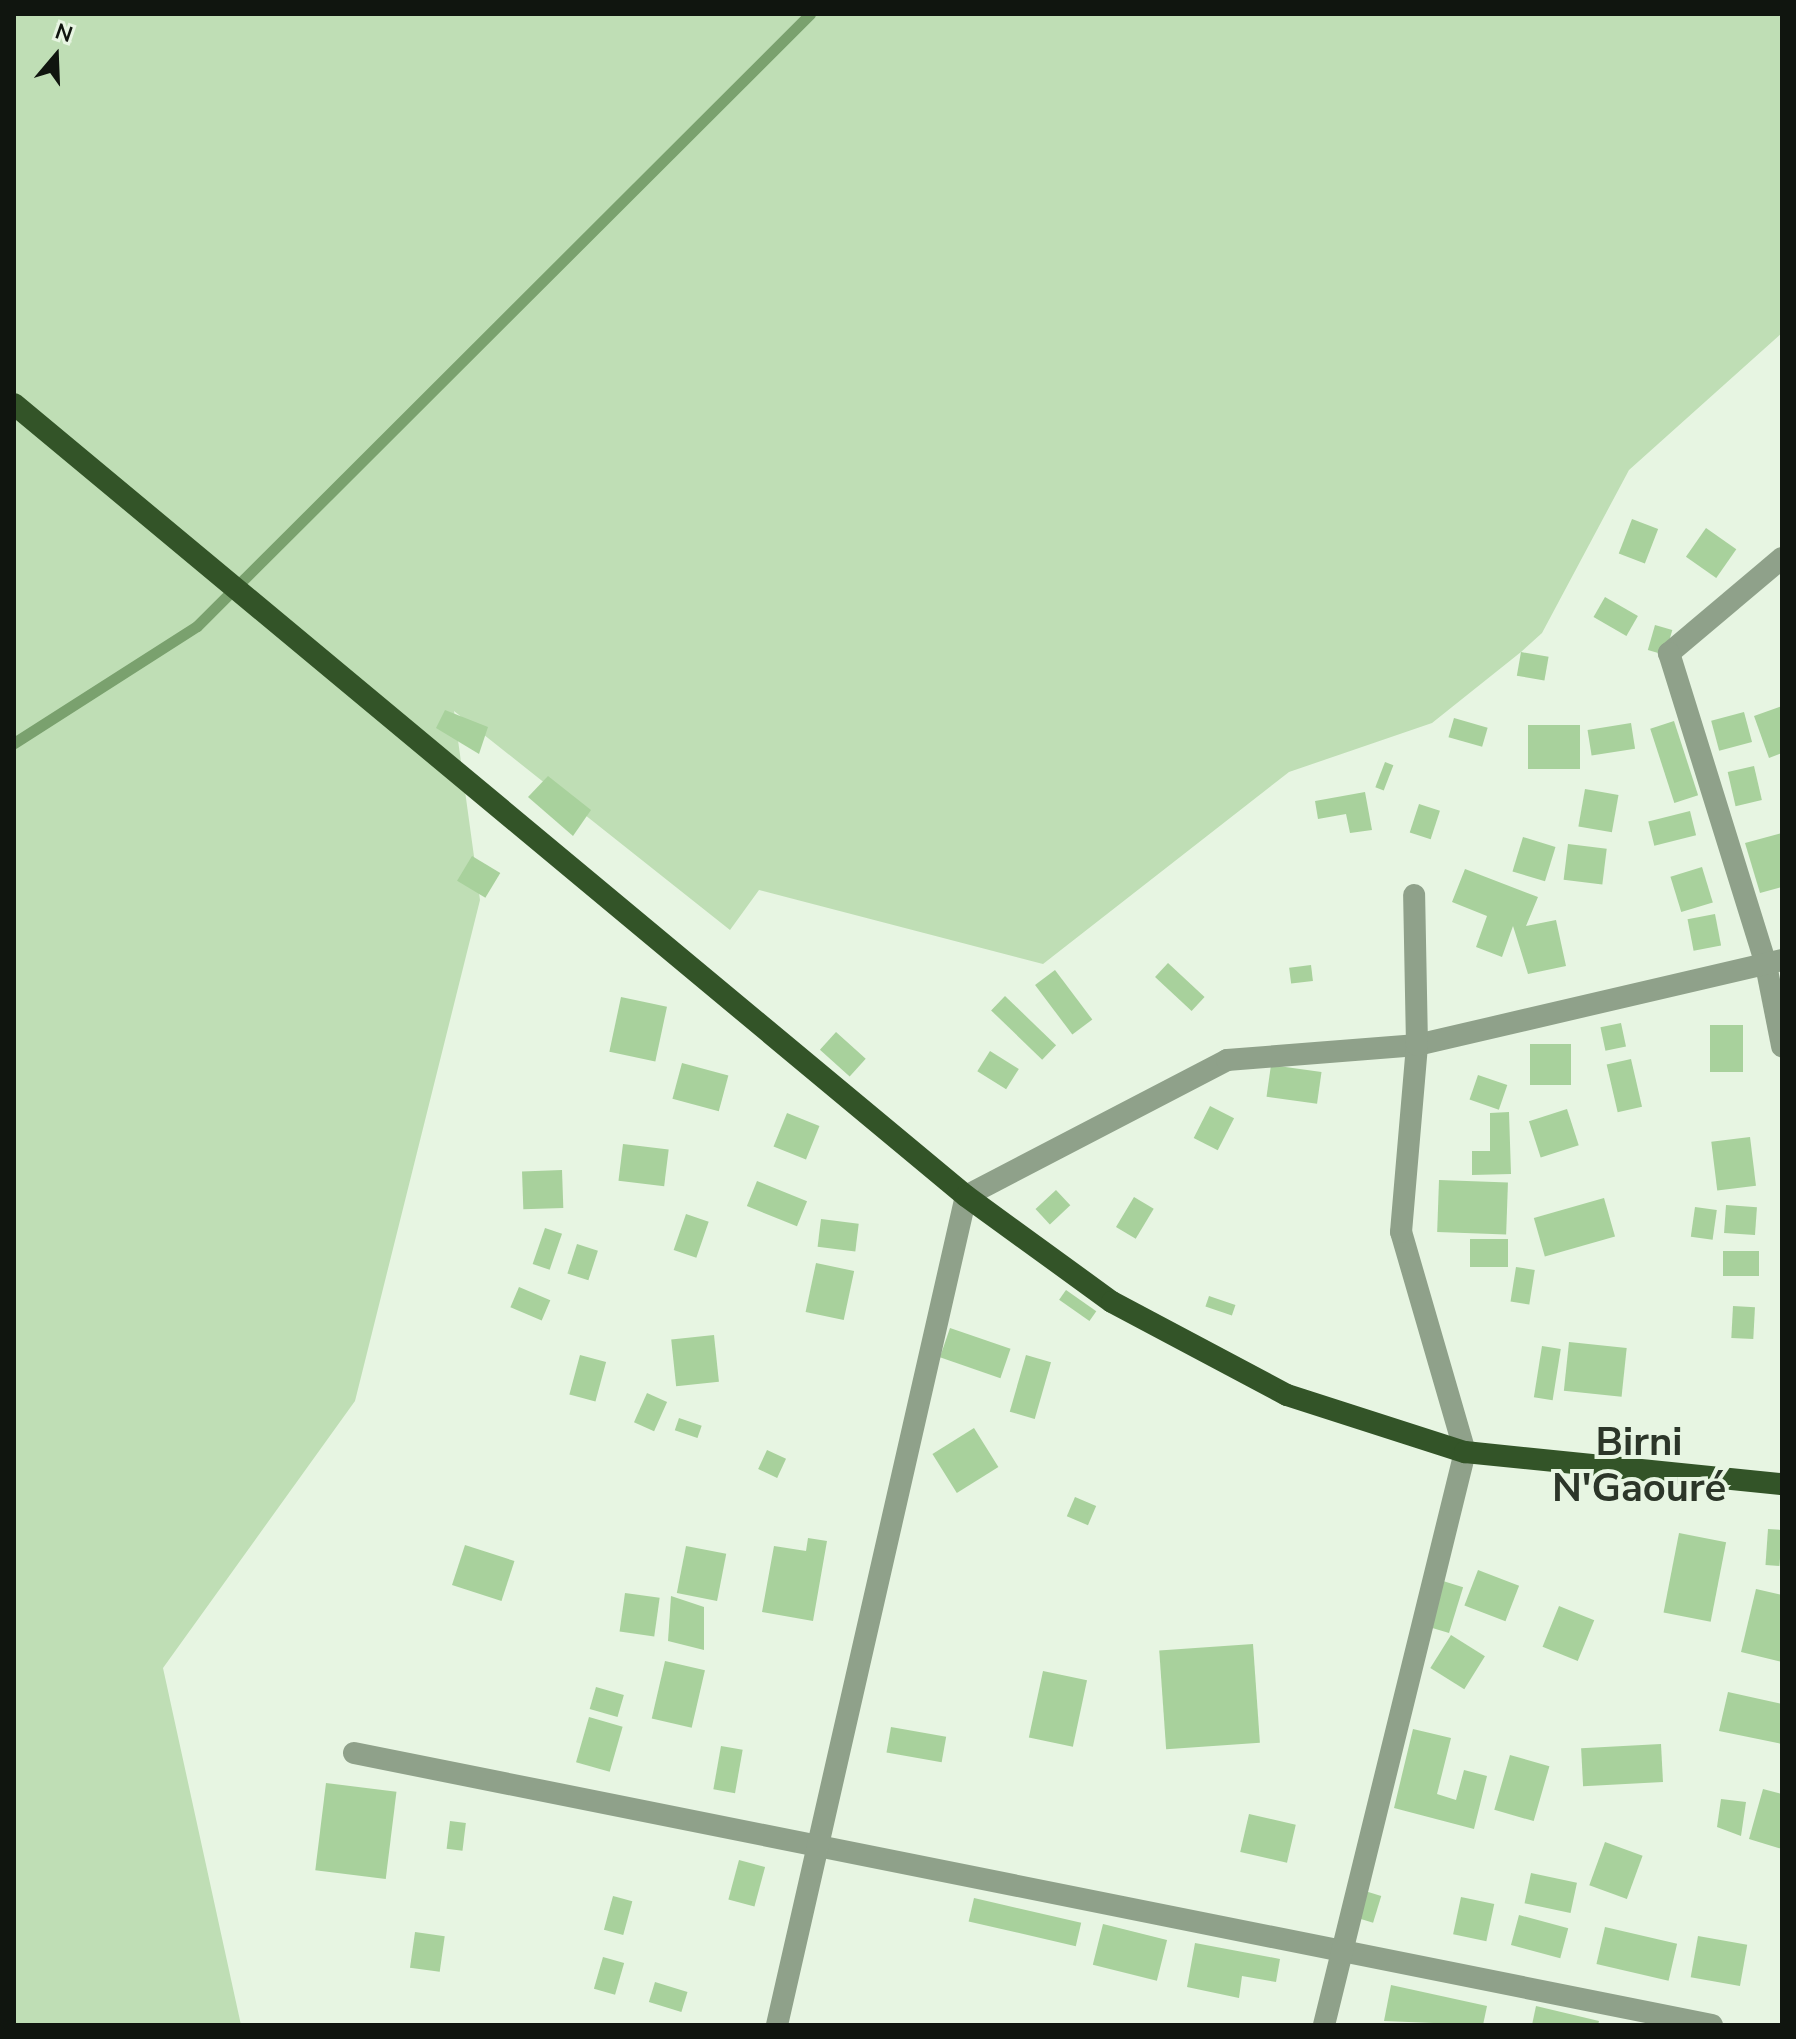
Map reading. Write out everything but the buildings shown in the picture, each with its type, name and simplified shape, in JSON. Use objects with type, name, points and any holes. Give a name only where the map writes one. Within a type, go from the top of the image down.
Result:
[{"type":"highway","points":[[14,404],[966,1196],[1112,1302],[1287,1395],[1465,1452],[1782,1484]]},
{"type":"street","points":[[1782,558],[1669,653],[1774,962],[1782,1046]]},
{"type":"street","points":[[1324,2025],[1339,1949],[1465,1452],[1401,1232],[1417,1045],[1414,895]]},
{"type":"street","points":[[777,2025],[966,1196],[1227,1060],[1417,1045],[1774,962]]},
{"type":"street","points":[[354,1753],[1712,2025]]},
{"type":"green space","points":[[14,14],[1782,14],[1782,333],[1629,470],[1542,633],[1521,652],[1432,723],[1289,772],[1043,964],[759,890],[730,930],[454,711],[480,900],[355,1401],[163,1668],[241,2025],[14,2025]]},
{"type":"waterway","points":[[14,743],[197,626],[810,14]]},
{"type":"district","name":"Birni N'Gaouré","points":[[1639,1465]]}]
